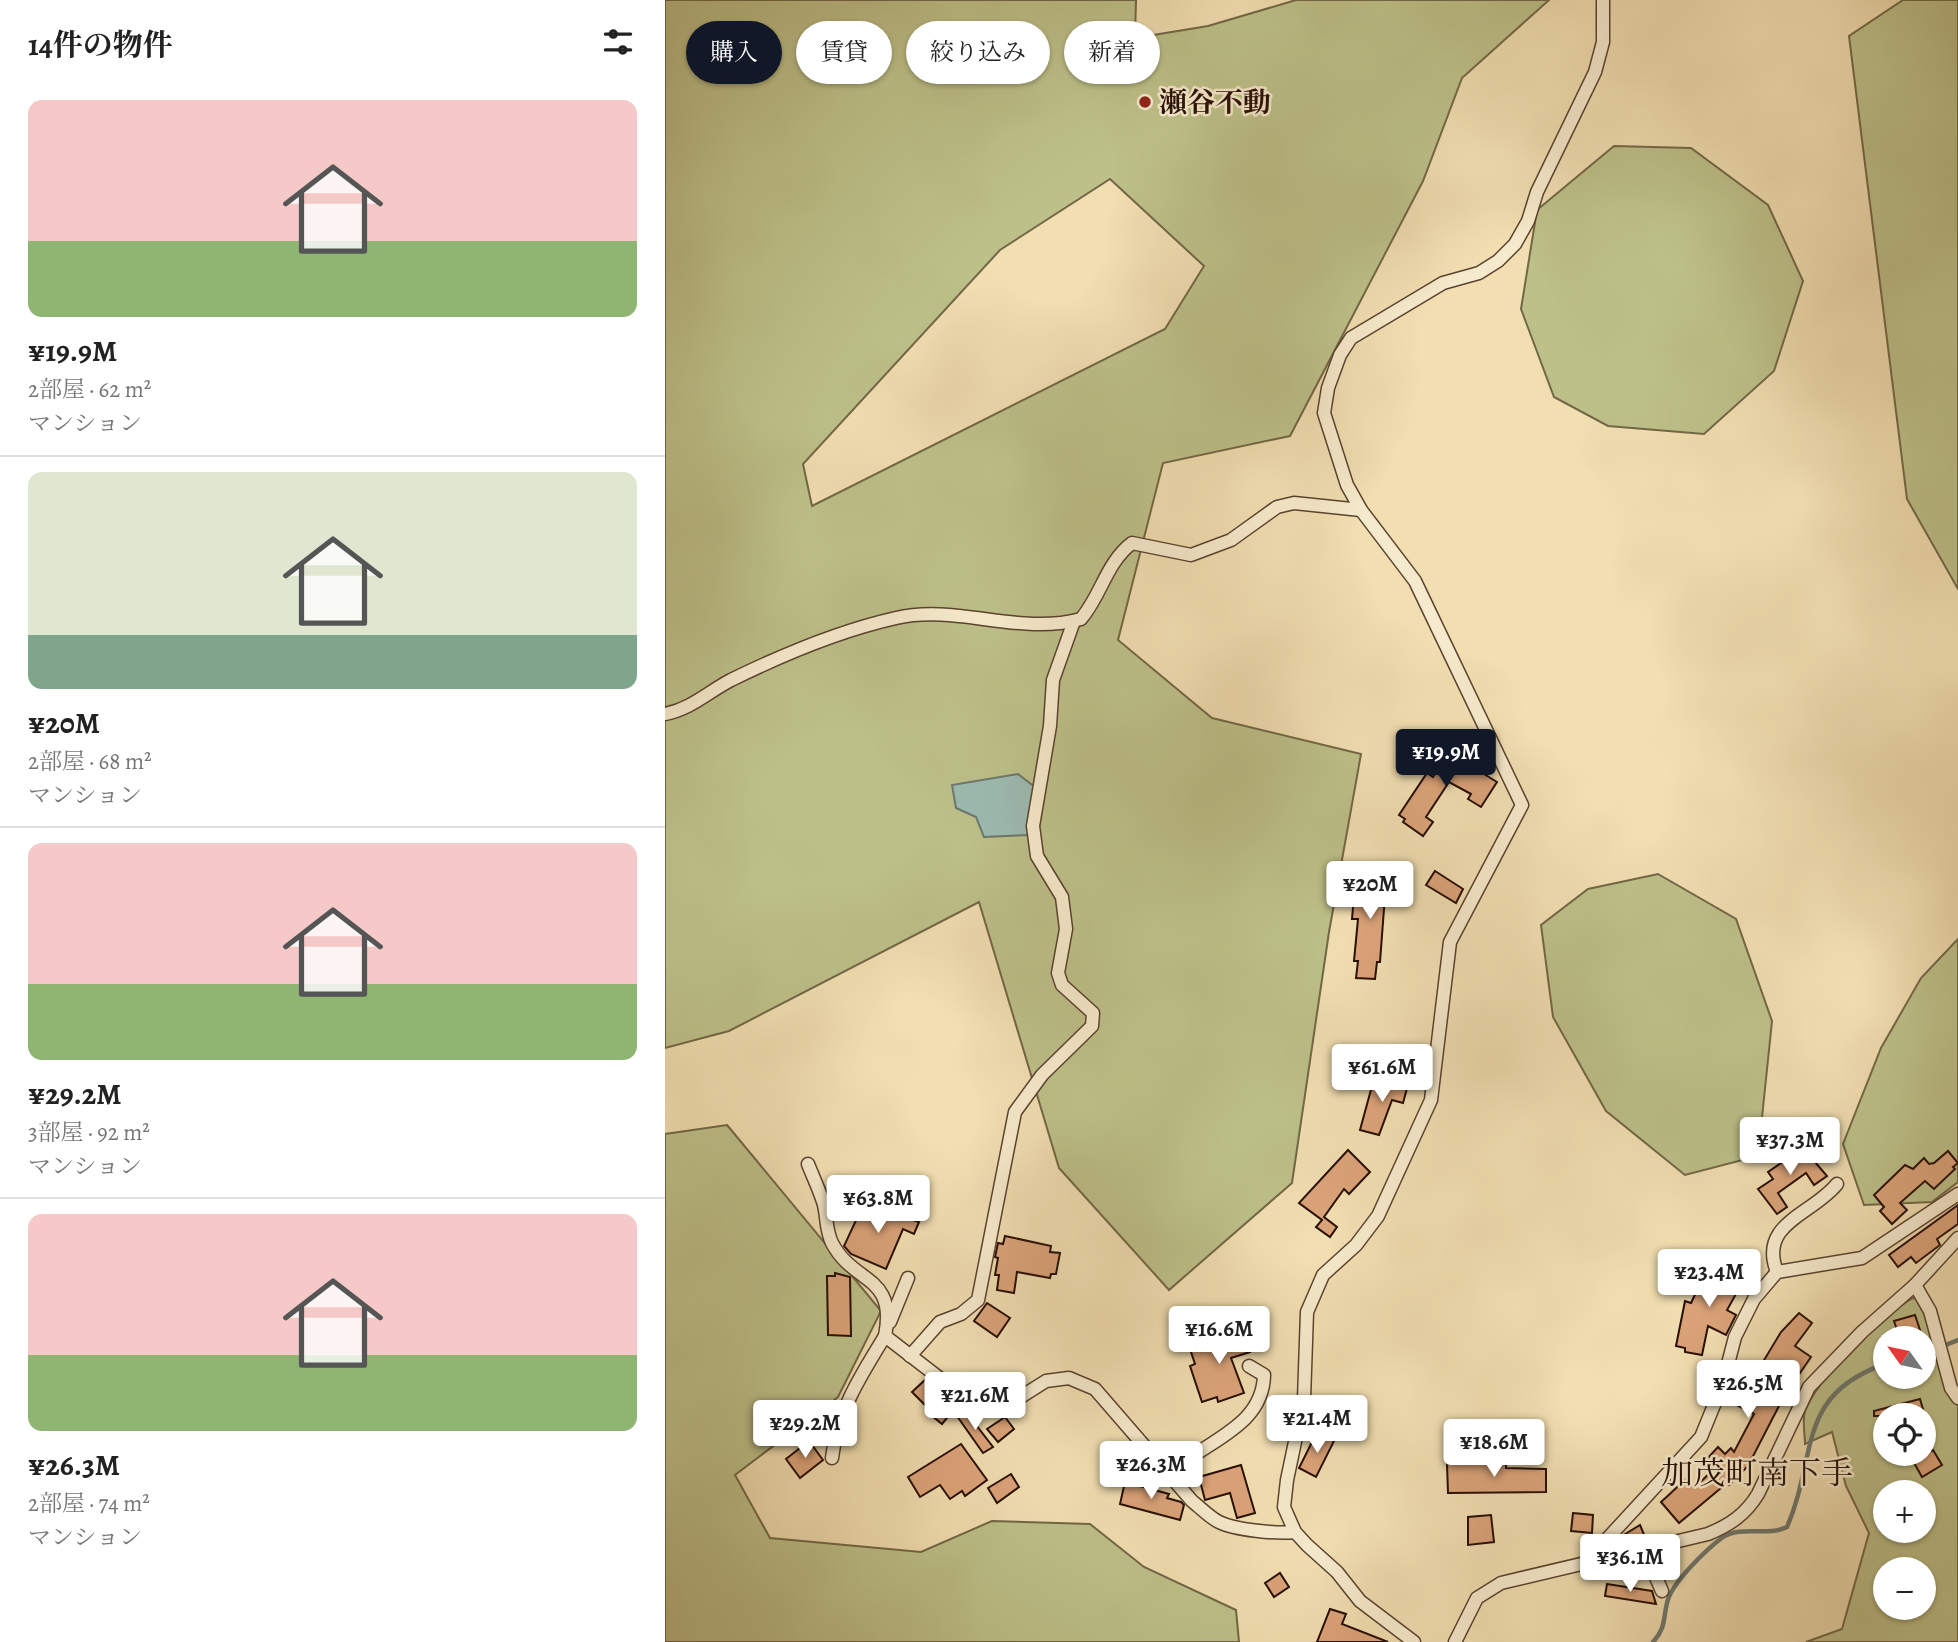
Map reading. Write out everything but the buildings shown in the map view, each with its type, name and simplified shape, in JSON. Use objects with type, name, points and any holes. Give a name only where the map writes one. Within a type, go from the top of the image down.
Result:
[{"type":"street","points":[[1414,1642],[1360,1601],[1337,1572],[1295,1532],[1284,1507],[1304,1399],[1307,1312],[1323,1275],[1356,1245],[1378,1216],[1431,1100],[1450,942],[1522,804],[1415,581],[1361,510],[1347,485],[1324,413],[1328,388],[1340,355],[1351,338],[1443,283],[1479,273],[1498,261],[1515,244],[1528,222],[1537,192],[1595,72],[1603,42],[1603,0]]},
{"type":"street","points":[[665,715],[700,701],[729,682],[828,637],[897,618],[927,613],[1033,624],[1081,619],[1091,608],[1116,556],[1132,543],[1191,555],[1230,540],[1277,507],[1294,503],[1361,510]]},
{"type":"street","points":[[909,1356],[940,1322],[961,1314],[978,1300],[1015,1112],[1042,1075],[1092,1026],[1093,1013],[1062,985],[1058,973],[1066,929],[1062,897],[1037,856],[1033,826],[1050,726],[1053,680],[1074,621]]},
{"type":"street","points":[[808,1164],[836,1250],[885,1296],[889,1315],[884,1336]]},
{"type":"street","points":[[1777,1272],[1771,1258],[1773,1239],[1789,1222],[1824,1200],[1837,1184]]},
{"type":"street","points":[[1585,1563],[1701,1437],[1723,1383],[1735,1337],[1754,1299],[1777,1272],[1861,1258],[1958,1194]]},
{"type":"street","points":[[1455,1642],[1469,1610],[1489,1589],[1643,1548],[1708,1534],[1737,1519],[1750,1507],[1809,1387],[1862,1332],[1915,1286],[1958,1238]]},
{"type":"street","points":[[832,1458],[835,1432],[854,1387],[884,1336],[908,1278]]},
{"type":"street","points":[[1915,1286],[1926,1299],[1951,1388],[1958,1398]]},
{"type":"street","points":[[884,1336],[973,1404],[1000,1409],[1046,1381],[1069,1378],[1095,1389],[1192,1502],[1220,1523],[1280,1534],[1295,1532]]},
{"type":"street","points":[[1182,1489],[1185,1462],[1230,1433],[1252,1412],[1263,1391],[1264,1375],[1249,1366]]},
{"type":"street","points":[[1643,1548],[1663,1591]]},
{"type":"green space","points":[[665,0],[1136,0],[1135,21],[1064,21],[1064,84],[1160,84],[1160,34],[1208,26],[1296,0],[1549,0],[1462,78],[1423,181],[1290,436],[1163,463],[1118,640],[1212,718],[1361,754],[1329,932],[1292,1183],[1169,1290],[1059,1168],[979,902],[729,1031],[665,1048]],"holes":[[[1110,179],[1204,266],[1165,329],[812,506],[803,464],[1000,250]]]},
{"type":"green space","points":[[1903,0],[1958,0],[1958,589],[1907,499],[1849,36]]},
{"type":"green space","points":[[1614,146],[1691,148],[1768,205],[1803,281],[1774,371],[1704,434],[1608,426],[1554,397],[1521,309],[1537,210]]},
{"type":"green space","points":[[1658,874],[1736,919],[1772,1021],[1758,1156],[1685,1175],[1606,1111],[1553,1017],[1541,925],[1588,889]]},
{"type":"green space","points":[[1958,939],[1958,1182],[1932,1202],[1864,1205],[1843,1144],[1881,1048],[1921,978]]},
{"type":"green space","points":[[727,1125],[881,1311],[838,1397],[735,1475],[770,1538],[921,1552],[992,1521],[1090,1524],[1144,1567],[1236,1610],[1239,1642],[665,1642],[665,1134]]},
{"type":"green space","points":[[1913,1298],[1920,1300],[1928,1326],[1876,1326]]},
{"type":"green space","points":[[1873,1329],[1873,1390],[1935,1390],[1936,1349],[1953,1401],[1958,1404],[1958,1642],[1806,1642],[1842,1629],[1869,1533],[1846,1486],[1832,1432],[1805,1444],[1805,1411],[1823,1382]]},
{"type":"water","points":[[1018,774],[1036,788],[1028,835],[984,837],[976,817],[956,808],[952,785]]},
{"type":"waterway","points":[[1936,1349],[1958,1340]]},
{"type":"waterway","points":[[1653,1642],[1662,1628],[1667,1603],[1675,1586],[1716,1542],[1738,1532],[1771,1531],[1787,1527],[1814,1430],[1823,1410],[1836,1393],[1856,1377],[1873,1369]]},
{"type":"place","name":"瀬谷不動","points":[[1145,102]]},
{"type":"district","name":"加茂町南下手","points":[[1757,1473]]}]
